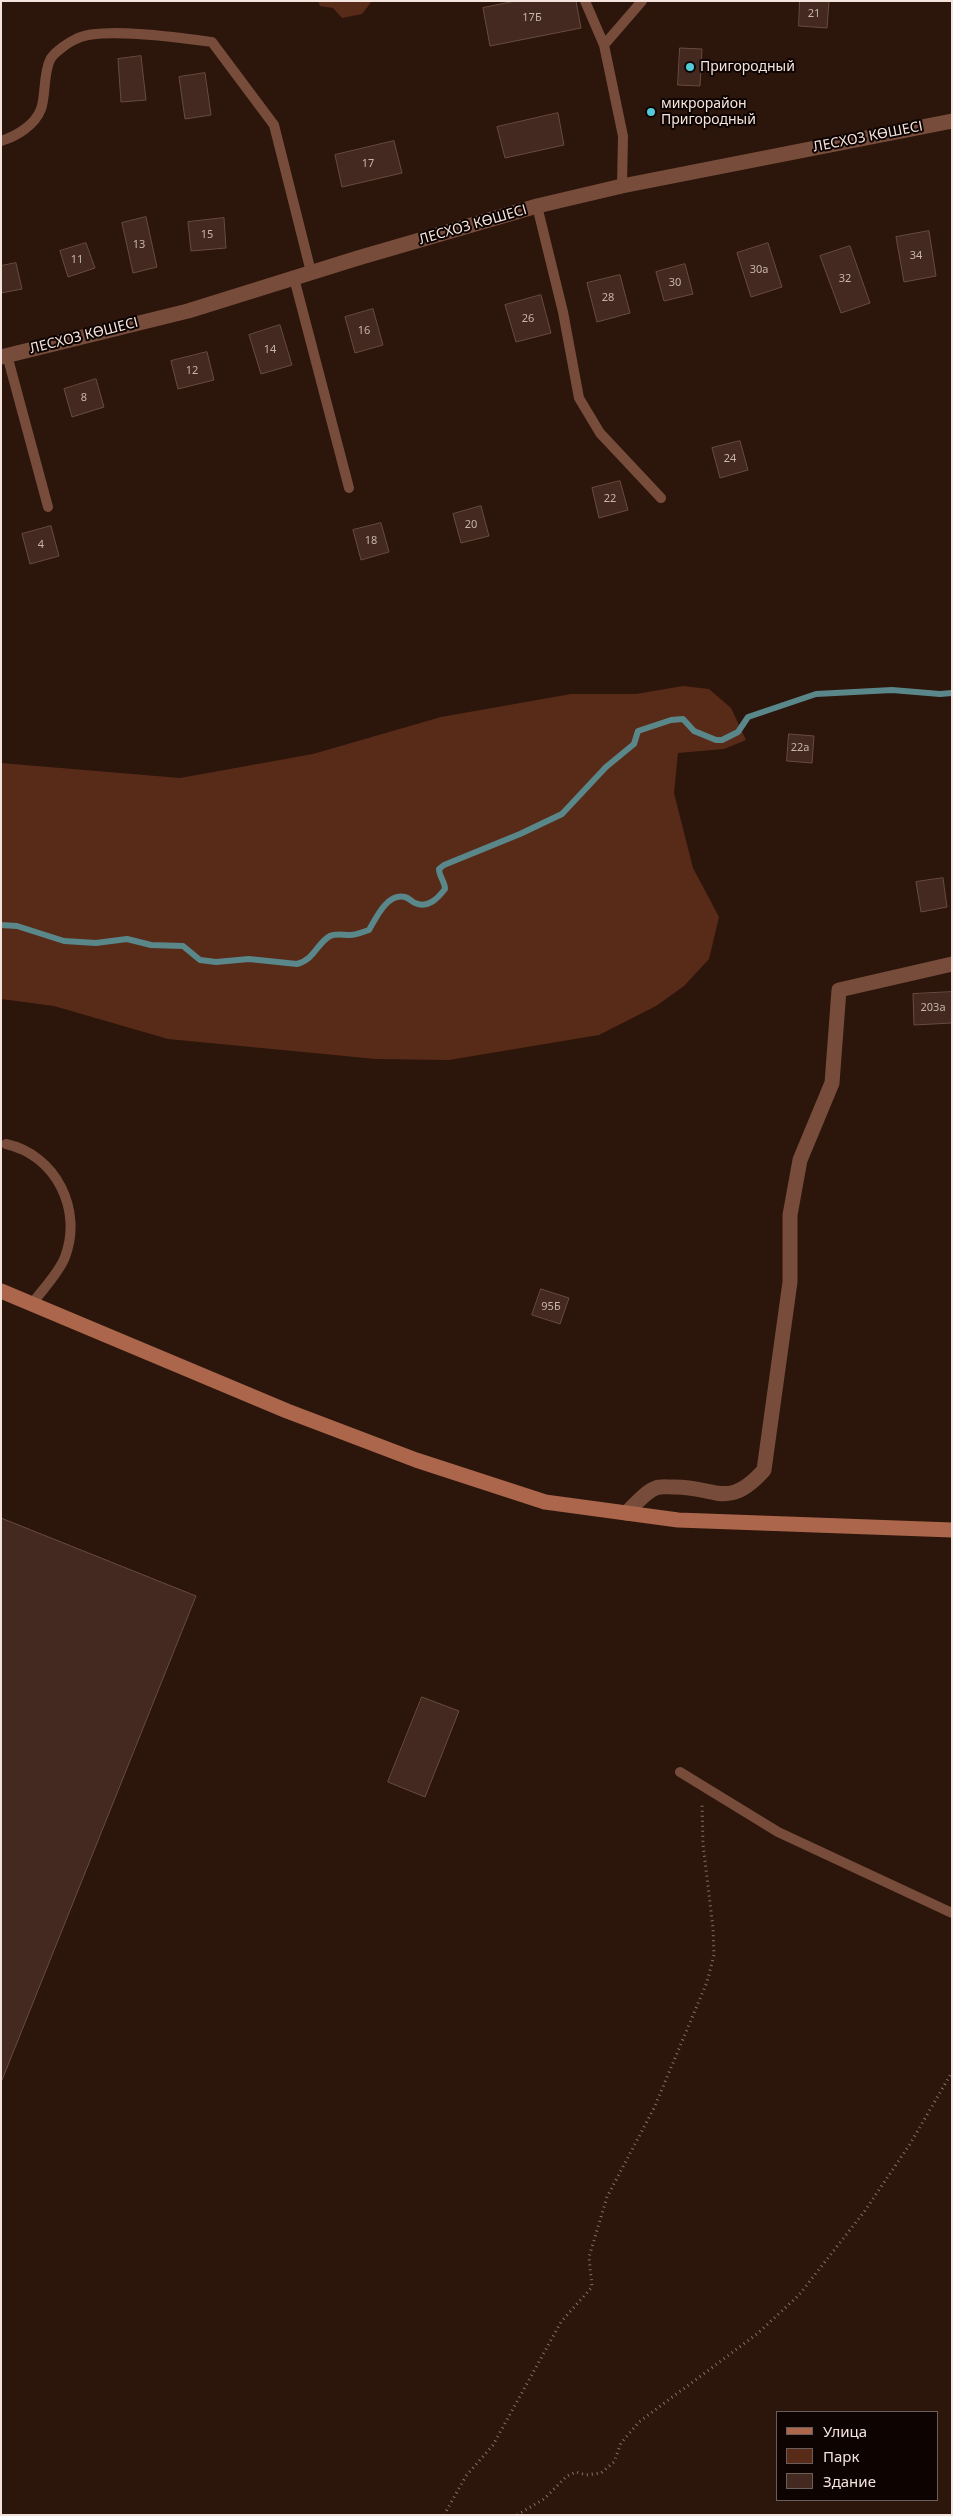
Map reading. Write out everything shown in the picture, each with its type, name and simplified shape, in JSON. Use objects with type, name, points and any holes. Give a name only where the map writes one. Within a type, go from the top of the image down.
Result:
[{"type":"street","name":"ЛЕСХОЗ КӨШЕСІ","points":[[4,356],[188,311],[311,272],[537,206],[622,186],[952,121]]},
{"type":"street","points":[[626,1513],[655,1488],[682,1486],[714,1494],[733,1493],[753,1483],[764,1470],[790,1282],[790,1215],[800,1160],[832,1083],[839,990],[952,964]]},
{"type":"street","points":[[1,1291],[287,1411],[416,1460],[546,1502],[696,1521],[952,1530]]},
{"type":"lane","points":[[585,1],[604,44],[623,136],[622,186]]},
{"type":"lane","points":[[604,44],[642,1]]},
{"type":"lane","points":[[1,141],[14,137],[33,122],[42,108],[43,88],[50,59],[77,38],[146,34],[212,42],[274,125],[311,272]]},
{"type":"lane","points":[[537,206],[563,312],[579,398],[600,433],[661,498]]},
{"type":"lane","points":[[294,278],[350,488]]},
{"type":"lane","points":[[4,356],[48,507]]},
{"type":"lane","points":[[6,1144],[14,1145],[41,1160],[60,1182],[70,1209],[73,1233],[65,1259],[32,1304]]},
{"type":"lane","points":[[680,1772],[778,1832],[952,1913]]},
{"type":"path","points":[[444,2515],[466,2476],[493,2445],[561,2322],[592,2287],[589,2257],[606,2197],[654,2108],[707,1982],[714,1955],[713,1928],[703,1844],[702,1785]]},
{"type":"path","points":[[517,2515],[544,2499],[567,2476],[576,2472],[586,2475],[601,2472],[614,2462],[621,2443],[640,2422],[757,2334],[799,2295],[864,2212],[910,2144],[952,2072]]},
{"type":"green space","points":[[318,1],[372,1],[362,14],[342,18],[333,8],[320,6]]},
{"type":"green space","points":[[683,686],[709,689],[731,708],[746,740],[724,749],[678,753],[674,793],[693,868],[719,917],[709,959],[684,986],[656,1006],[599,1035],[449,1060],[376,1059],[168,1039],[54,1006],[1,999],[1,763],[180,778],[313,754],[441,717],[571,694],[636,694]]},
{"type":"building","points":[[516,1],[576,1],[581,28],[490,46],[483,8]]},
{"type":"building","points":[[800,1],[829,1],[827,28],[799,26]]},
{"type":"building","name":"Пригородный","points":[[680,48],[702,49],[700,86],[678,85]]},
{"type":"building","points":[[141,56],[146,100],[121,102],[118,59]]},
{"type":"building","points":[[205,73],[211,115],[185,119],[179,77]]},
{"type":"building","points":[[558,113],[564,145],[505,158],[497,127]]},
{"type":"building","points":[[394,141],[402,173],[342,187],[335,155]]},
{"type":"building","points":[[146,217],[157,267],[133,273],[122,223]]},
{"type":"building","points":[[224,218],[226,248],[191,251],[188,222]]},
{"type":"building","points":[[929,231],[936,276],[904,282],[896,237]]},
{"type":"building","points":[[86,243],[95,268],[68,277],[60,251]]},
{"type":"building","points":[[768,243],[782,287],[751,297],[737,253]]},
{"type":"building","points":[[850,246],[870,303],[841,313],[820,256]]},
{"type":"building","points":[[16,263],[22,289],[1,293],[1,266]]},
{"type":"building","points":[[685,264],[693,294],[664,301],[656,272]]},
{"type":"building","points":[[620,275],[630,313],[597,322],[587,283]]},
{"type":"building","points":[[541,295],[551,333],[516,342],[505,305]]},
{"type":"building","points":[[373,309],[383,345],[355,353],[345,317]]},
{"type":"building","points":[[280,325],[292,365],[261,374],[249,335]]},
{"type":"building","points":[[207,352],[214,380],[178,389],[171,361]]},
{"type":"building","points":[[96,379],[104,407],[72,417],[64,389]]},
{"type":"building","points":[[740,441],[748,470],[720,478],[712,448]]},
{"type":"building","points":[[620,481],[628,510],[599,518],[592,488]]},
{"type":"building","points":[[481,506],[489,536],[461,543],[453,514]]},
{"type":"building","points":[[381,523],[389,552],[361,560],[353,530]]},
{"type":"building","points":[[51,526],[59,556],[30,564],[22,534]]},
{"type":"building","points":[[789,734],[814,736],[812,763],[787,761]]},
{"type":"building","points":[[943,878],[947,907],[921,912],[916,882]]},
{"type":"building","points":[[952,992],[952,1023],[914,1025],[913,994]]},
{"type":"building","points":[[541,1289],[569,1298],[560,1324],[532,1315]]},
{"type":"building","points":[[1,1518],[196,1596],[2,2080],[1,2080]]},
{"type":"building","points":[[422,1697],[459,1711],[425,1797],[388,1782]]},
{"type":"waterway","points":[[1,925],[17,926],[64,941],[96,943],[127,939],[151,945],[183,946],[200,960],[216,962],[249,959],[297,964],[308,959],[330,936],[337,934],[352,935],[369,930],[379,913],[393,899],[405,897],[424,905],[432,902],[445,889],[439,869],[444,865],[520,834],[562,814],[606,767],[634,744],[638,731],[671,720],[683,719],[694,731],[716,740],[722,740],[738,732],[748,717],[816,694],[892,690],[940,694],[952,693]]},
{"type":"place","name":"Пригородный","points":[[690,67]]},
{"type":"place","name":"микрорайон Пригородный","points":[[651,112]]}]
